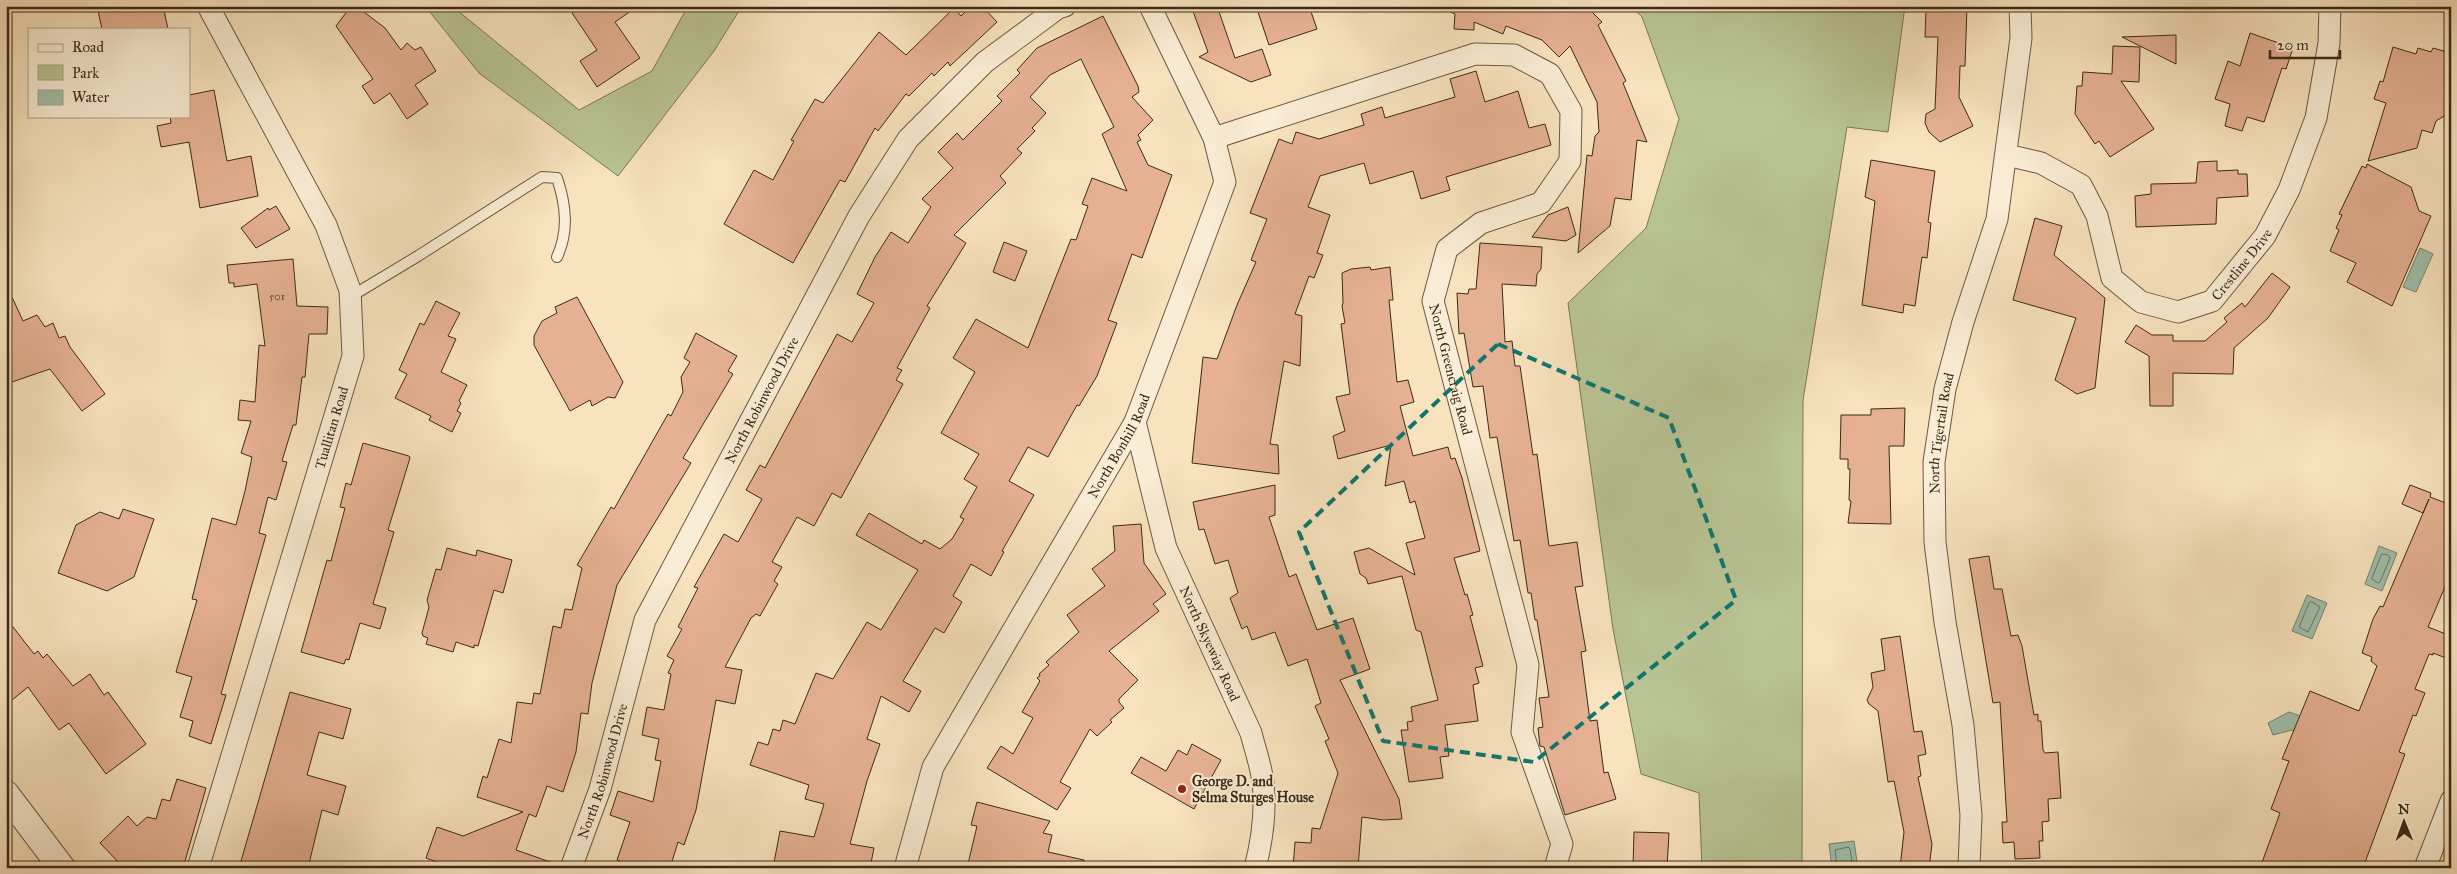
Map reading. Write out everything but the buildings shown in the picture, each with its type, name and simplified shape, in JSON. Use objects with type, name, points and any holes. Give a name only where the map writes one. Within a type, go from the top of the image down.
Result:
[{"type":"street","name":"Tuallitan Road","points":[[198,868],[353,356],[350,290],[326,225],[208,6]]},
{"type":"street","name":"North Robinwood Drive","points":[[571,868],[600,789],[645,620],[859,216],[908,139],[985,62],[1058,8],[1065,6]]},
{"type":"street","name":"North Bonhill Road","points":[[905,868],[933,767],[1135,422],[1225,182],[1214,138],[1150,6]]},
{"type":"street","name":"North Tigertail Road","points":[[1969,868],[1971,815],[1963,725],[1945,622],[1935,542],[1934,462],[1945,389],[1963,322],[1998,219],[2021,38],[2020,6]]},
{"type":"street","name":"Crestline Drive","points":[[2007,155],[2040,163],[2081,185],[2097,216],[2112,278],[2141,302],[2178,312],[2212,301],[2265,236],[2289,190],[2316,118],[2328,43],[2330,6]]},
{"type":"street","name":"North Greencraig Road","points":[[1214,138],[1475,54],[1514,54],[1550,74],[1572,111],[1570,160],[1542,203],[1481,223],[1447,249],[1433,301],[1528,665],[1522,732],[1562,844],[1555,868]]},
{"type":"street","name":"North Skyewiay Road","points":[[1135,422],[1166,548],[1251,733],[1263,782],[1263,821],[1260,847],[1254,868]]},
{"type":"street","points":[[6,794],[62,868]]},
{"type":"street","points":[[2425,868],[2451,801]]},
{"type":"lane","points":[[350,297],[542,177],[557,178],[562,193],[566,220],[564,241],[557,257]]},
{"type":"highlighted area","points":[[1498,344],[1669,418],[1736,600],[1534,762],[1383,741],[1299,532]]},
{"type":"green space","points":[[425,6],[452,6],[579,110],[652,71],[688,6],[742,6],[714,51],[618,176],[479,73]]},
{"type":"green space","points":[[1631,6],[1905,6],[1888,132],[1847,127],[1803,400],[1802,868],[1702,868],[1699,793],[1641,774],[1613,629],[1568,303],[1646,228],[1679,119],[1642,17]]},
{"type":"water","points":[[2420,248],[2433,254],[2416,292],[2403,287]]},
{"type":"water","points":[[2379,546],[2397,553],[2382,591],[2365,584]]},
{"type":"water","points":[[2307,595],[2327,603],[2312,639],[2292,631]]},
{"type":"water","points":[[2289,712],[2307,718],[2301,734],[2292,730],[2273,735],[2268,723]]},
{"type":"water","points":[[1854,841],[1858,868],[1832,868],[1829,844]]},
{"type":"place","name":"George D. and Selma Sturges House","points":[[1182,789]]}]
